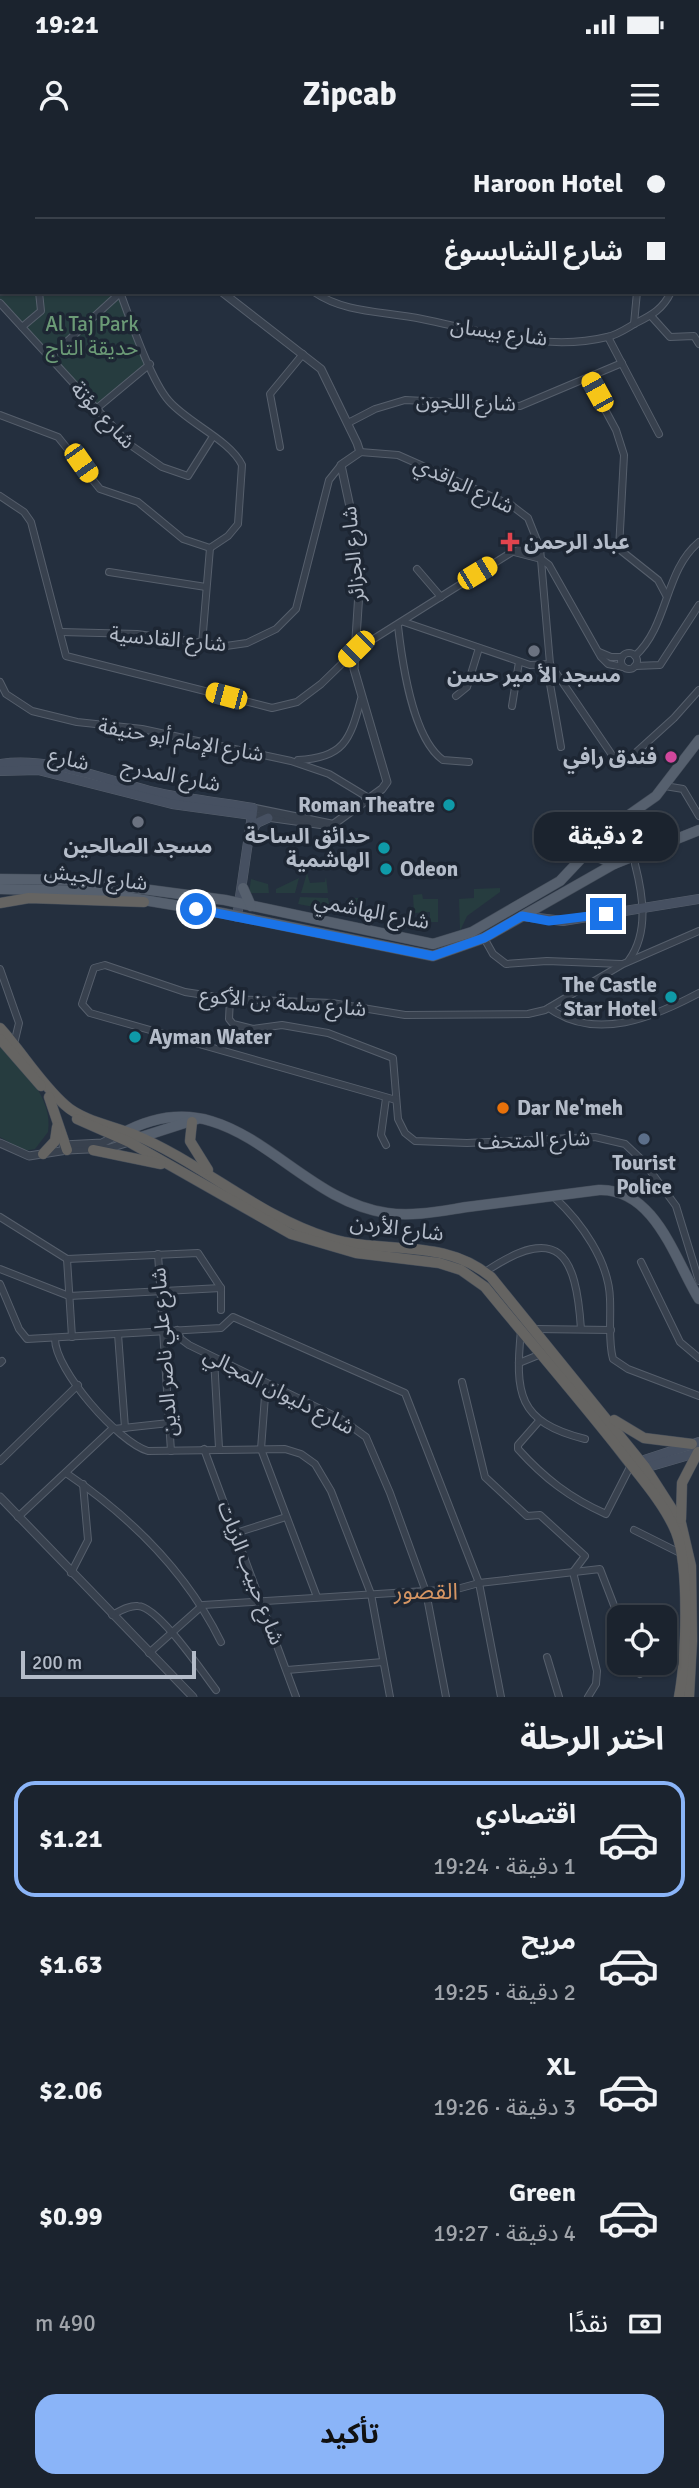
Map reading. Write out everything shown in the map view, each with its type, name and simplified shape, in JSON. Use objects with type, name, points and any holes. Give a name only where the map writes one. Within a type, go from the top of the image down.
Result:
[{"type":"highway","points":[[0,902],[29,898],[144,902]]},
{"type":"highway","name":"شارع الأردن","points":[[0,1028],[67,1107],[121,1134],[129,1142],[271,1224],[303,1238],[356,1252],[425,1261],[461,1270],[485,1287],[638,1466],[674,1527],[680,1553],[684,1641],[679,1697]]},
{"type":"highway","name":"شارع الأردن","points":[[0,1039],[68,1115],[121,1134],[139,1137],[318,1235],[348,1242],[447,1252],[485,1272],[599,1408],[681,1523],[695,1563],[695,1685],[689,1697]]},
{"type":"highway","points":[[50,1097],[66,1147]]},
{"type":"highway","points":[[47,1153],[55,1141],[57,1116]]},
{"type":"highway","points":[[195,1120],[190,1141],[210,1174]]},
{"type":"highway","points":[[93,1150],[170,1166]]},
{"type":"highway","points":[[599,1408],[620,1426],[644,1438],[697,1447],[682,1483],[681,1523]]},
{"type":"main road","name":"شارع الهاشمي","points":[[237,903],[433,944],[472,932],[540,895],[580,862],[609,829],[644,807],[664,786],[699,740]]},
{"type":"main road","name":"شارع المدرج","points":[[0,764],[50,769],[250,811]]},
{"type":"main road","points":[[0,771],[13,765]]},
{"type":"main road","points":[[233,916],[243,888],[250,811]]},
{"type":"main road","points":[[237,903],[250,811]]},
{"type":"main road","points":[[250,834],[257,823],[268,817]]},
{"type":"main road","name":"شارع الهاشمي","points":[[233,916],[424,956],[449,952],[484,938],[614,864],[699,830]]},
{"type":"main road","points":[[596,841],[598,858],[614,864]]},
{"type":"main road","points":[[580,862],[584,859],[594,863],[595,873],[591,877]]},
{"type":"main road","name":"شارع الجيش","points":[[0,879],[75,880],[237,903]]},
{"type":"main road","points":[[243,888],[252,906]]},
{"type":"main road","name":"شارع الجيش","points":[[0,889],[89,891],[233,916]]},
{"type":"main road","points":[[522,916],[564,921],[699,899]]},
{"type":"main road","points":[[121,1134],[162,1119],[195,1120],[248,1135],[324,1189],[377,1211],[412,1214],[605,1189],[620,1192],[635,1200],[655,1221],[699,1299]]},
{"type":"main road","points":[[129,1142],[195,1120]]},
{"type":"main road","points":[[638,1466],[697,1447]]},
{"type":"street","points":[[22,327],[41,311],[38,294]]},
{"type":"street","points":[[50,358],[118,294]]},
{"type":"street","points":[[121,294],[169,402],[239,458],[243,472],[238,524],[234,531],[209,548]]},
{"type":"street","points":[[225,294],[323,372],[360,452]]},
{"type":"street","name":"شارع بيسان","points":[[319,294],[351,308],[415,317],[494,335],[571,341],[608,337],[652,317]]},
{"type":"street","points":[[634,324],[637,294]]},
{"type":"street","points":[[669,294],[652,317],[670,337],[694,336],[699,344]]},
{"type":"street","name":"شارع مؤتة","points":[[0,303],[96,409],[143,456],[181,475],[189,474],[212,438]]},
{"type":"street","points":[[608,337],[659,434]]},
{"type":"street","points":[[279,447],[270,391],[303,354]]},
{"type":"street","name":"شارع اللجون","points":[[348,423],[375,409],[405,400],[520,406],[622,363]]},
{"type":"street","points":[[96,409],[150,364]]},
{"type":"street","points":[[588,378],[616,430],[624,454],[620,549],[658,580],[666,595]]},
{"type":"street","points":[[0,415],[58,437],[100,489],[138,502],[183,539],[209,548]]},
{"type":"street","name":"شارع الواقدي","points":[[360,452],[377,451],[398,455],[511,505],[528,518],[540,548],[547,665],[602,744],[619,758],[631,757],[649,743],[699,690]]},
{"type":"street","name":"شارع القادسية","points":[[61,632],[136,634],[226,646],[247,643],[276,629],[293,614],[329,480],[341,465],[360,452]]},
{"type":"street","name":"شارع الجزائر","points":[[341,465],[355,523],[359,592],[354,668],[387,782],[382,789],[367,797]]},
{"type":"street","points":[[0,496],[24,512],[31,522],[61,632],[64,654],[70,659],[272,708],[297,702],[321,684],[356,649],[401,624],[512,552],[527,547],[540,548]]},
{"type":"street","points":[[635,666],[635,656],[660,623],[666,595],[699,542]]},
{"type":"street","points":[[202,644],[209,548]]},
{"type":"street","points":[[512,552],[541,559],[555,574],[597,651],[608,664],[631,669],[635,666],[660,665],[699,605]]},
{"type":"street","points":[[417,569],[441,597]]},
{"type":"street","points":[[109,572],[206,587]]},
{"type":"street","points":[[542,578],[555,574]]},
{"type":"street","points":[[401,624],[519,662],[547,665],[561,747]]},
{"type":"street","points":[[401,624],[404,677],[428,744],[443,760],[469,762]]},
{"type":"street","points":[[456,696],[467,687],[480,648]]},
{"type":"street","points":[[597,651],[607,656],[622,657],[628,653],[635,656]]},
{"type":"street","points":[[622,657],[623,667]]},
{"type":"street","points":[[512,706],[519,662]]},
{"type":"street","name":"شارع الإمام أبو حنيفة","points":[[0,682],[6,694],[18,705],[53,718],[142,729],[291,761],[329,774],[367,797]]},
{"type":"street","points":[[291,761],[322,759],[338,749],[352,732],[361,699]]},
{"type":"street","points":[[664,786],[683,789],[699,816]]},
{"type":"street","points":[[335,825],[367,797]]},
{"type":"street","name":"شارع المدرج","points":[[250,811],[268,817],[328,827],[335,825]]},
{"type":"street","name":"شارع المدرج","points":[[250,811],[335,825]]},
{"type":"street","points":[[484,938],[497,959],[506,964],[547,961],[626,963],[638,945],[642,910],[635,864]]},
{"type":"street","name":"شارع سلمة بن الأكوع","points":[[396,1100],[90,1013],[82,1004],[93,970],[105,965],[185,992],[230,999],[332,1003],[405,1015],[527,1014],[549,1008],[626,963],[699,931]]},
{"type":"street","points":[[0,969],[19,1023],[15,1044]]},
{"type":"street","points":[[549,1008],[568,1020],[605,1024],[654,1016],[699,993]]},
{"type":"street","name":"شارع المتحف","points":[[230,999],[229,1019],[243,1028],[282,1025],[304,1028],[387,1054],[394,1060],[396,1100],[403,1130],[420,1142],[595,1137],[625,1144],[643,1161],[676,1206],[699,1281]]},
{"type":"street","points":[[386,1098],[382,1135],[386,1145]]},
{"type":"street","points":[[0,1143],[29,1156],[66,1147],[102,1143],[121,1134]]},
{"type":"street","points":[[66,1147],[93,1150],[129,1142]]},
{"type":"street","points":[[554,1197],[582,1229],[603,1265],[610,1293],[612,1357],[618,1363],[699,1396]]},
{"type":"street","points":[[0,1217],[67,1259],[195,1252],[221,1288],[221,1310]]},
{"type":"street","points":[[485,1272],[524,1252],[544,1248],[555,1251],[568,1261],[575,1278],[580,1329]]},
{"type":"street","name":"شارع علي ناصر الدين","points":[[158,1254],[171,1451]]},
{"type":"street","points":[[67,1259],[72,1338]]},
{"type":"street","points":[[641,1262],[681,1344],[699,1358]]},
{"type":"street","points":[[0,1269],[69,1296],[221,1288]]},
{"type":"street","points":[[0,1284],[24,1338],[55,1339],[221,1328],[229,1318],[234,1317],[406,1395],[479,1583],[501,1697]]},
{"type":"street","points":[[535,1329],[611,1329]]},
{"type":"street","name":"شارع دليوان المجالي","points":[[177,1330],[183,1341],[349,1424],[366,1437],[426,1591],[446,1697]]},
{"type":"street","points":[[521,1331],[520,1395],[527,1408],[539,1421],[585,1439]]},
{"type":"street","points":[[118,1334],[125,1428]]},
{"type":"street","points":[[55,1339],[59,1360],[78,1385],[113,1429],[142,1450],[219,1448],[296,1452],[319,1468],[331,1491],[370,1594],[390,1697]]},
{"type":"street","points":[[519,1363],[541,1354]]},
{"type":"street","points":[[214,1358],[219,1448]]},
{"type":"street","points":[[462,1382],[485,1477],[530,1517],[540,1515],[585,1556],[573,1572]]},
{"type":"street","points":[[267,1383],[261,1449],[317,1597]]},
{"type":"street","points":[[0,1461],[78,1385]]},
{"type":"street","points":[[539,1421],[518,1445],[518,1449],[561,1491],[581,1503],[606,1514],[638,1466]]},
{"type":"street","points":[[18,1517],[113,1429],[169,1423]]},
{"type":"street","name":"شارع حبيب الزيات","points":[[204,1450],[262,1599],[296,1697]]},
{"type":"street","points":[[66,1472],[135,1524],[203,1605],[221,1642]]},
{"type":"street","points":[[71,1573],[88,1540],[83,1484]]},
{"type":"street","points":[[0,1497],[193,1697]]},
{"type":"street","points":[[236,1533],[286,1517]]},
{"type":"street","points":[[634,1530],[680,1553]]},
{"type":"street","points":[[149,1653],[203,1605],[262,1599],[457,1589],[479,1583],[600,1569],[614,1605]]},
{"type":"street","points":[[573,1572],[598,1673],[588,1697]]},
{"type":"street","points":[[112,1615],[125,1608],[141,1606],[172,1632],[216,1690]]},
{"type":"street","points":[[547,1657],[559,1697]]},
{"type":"street","points":[[287,1670],[383,1662]]},
{"type":"green space","name":"Al Taj Park حديقة التاج","points":[[0,294],[122,294],[150,363],[97,404],[0,302]]},
{"type":"green space","points":[[307,873],[310,883],[325,882],[326,877],[328,893],[301,893]]},
{"type":"green space","points":[[299,878],[295,893],[276,893],[276,889]]},
{"type":"green space","points":[[251,879],[268,884],[269,893],[249,893]]},
{"type":"green space","points":[[500,888],[500,892],[467,916],[460,931],[459,899],[474,898],[474,889]]},
{"type":"green space","points":[[422,894],[423,899],[438,899],[438,922],[430,922],[430,912],[414,913],[413,895]]},
{"type":"green space","points":[[300,897],[328,898],[330,910],[298,904]]},
{"type":"green space","points":[[352,898],[360,898],[364,916],[349,913]]},
{"type":"green space","points":[[0,1042],[34,1083],[46,1107],[48,1132],[35,1149],[24,1151],[0,1137]]},
{"type":"place","name":"عباد الرحمن","points":[[510,542]]},
{"type":"place","name":"مسجد الأ مير حسن","points":[[534,651]]},
{"type":"place","name":"فندق رافي","points":[[671,757]]},
{"type":"place","name":"Roman Theatre","points":[[449,805]]},
{"type":"place","name":"مسجد الصالحين","points":[[138,822]]},
{"type":"place","name":"حدائق الساحة الهاشمية","points":[[384,848]]},
{"type":"place","name":"Odeon","points":[[386,869]]},
{"type":"place","name":"The Castle Star Hotel","points":[[671,997]]},
{"type":"place","name":"Ayman Water","points":[[135,1037]]},
{"type":"place","name":"Dar Ne'meh","points":[[503,1108]]},
{"type":"place","name":"Tourist Police","points":[[644,1139]]},
{"type":"district","name":"القصور","points":[[426,1591]]},
{"type":"route","points":[[196,909],[424,956],[456,950],[484,938],[522,916],[534,920],[564,921],[606,914]]}]
